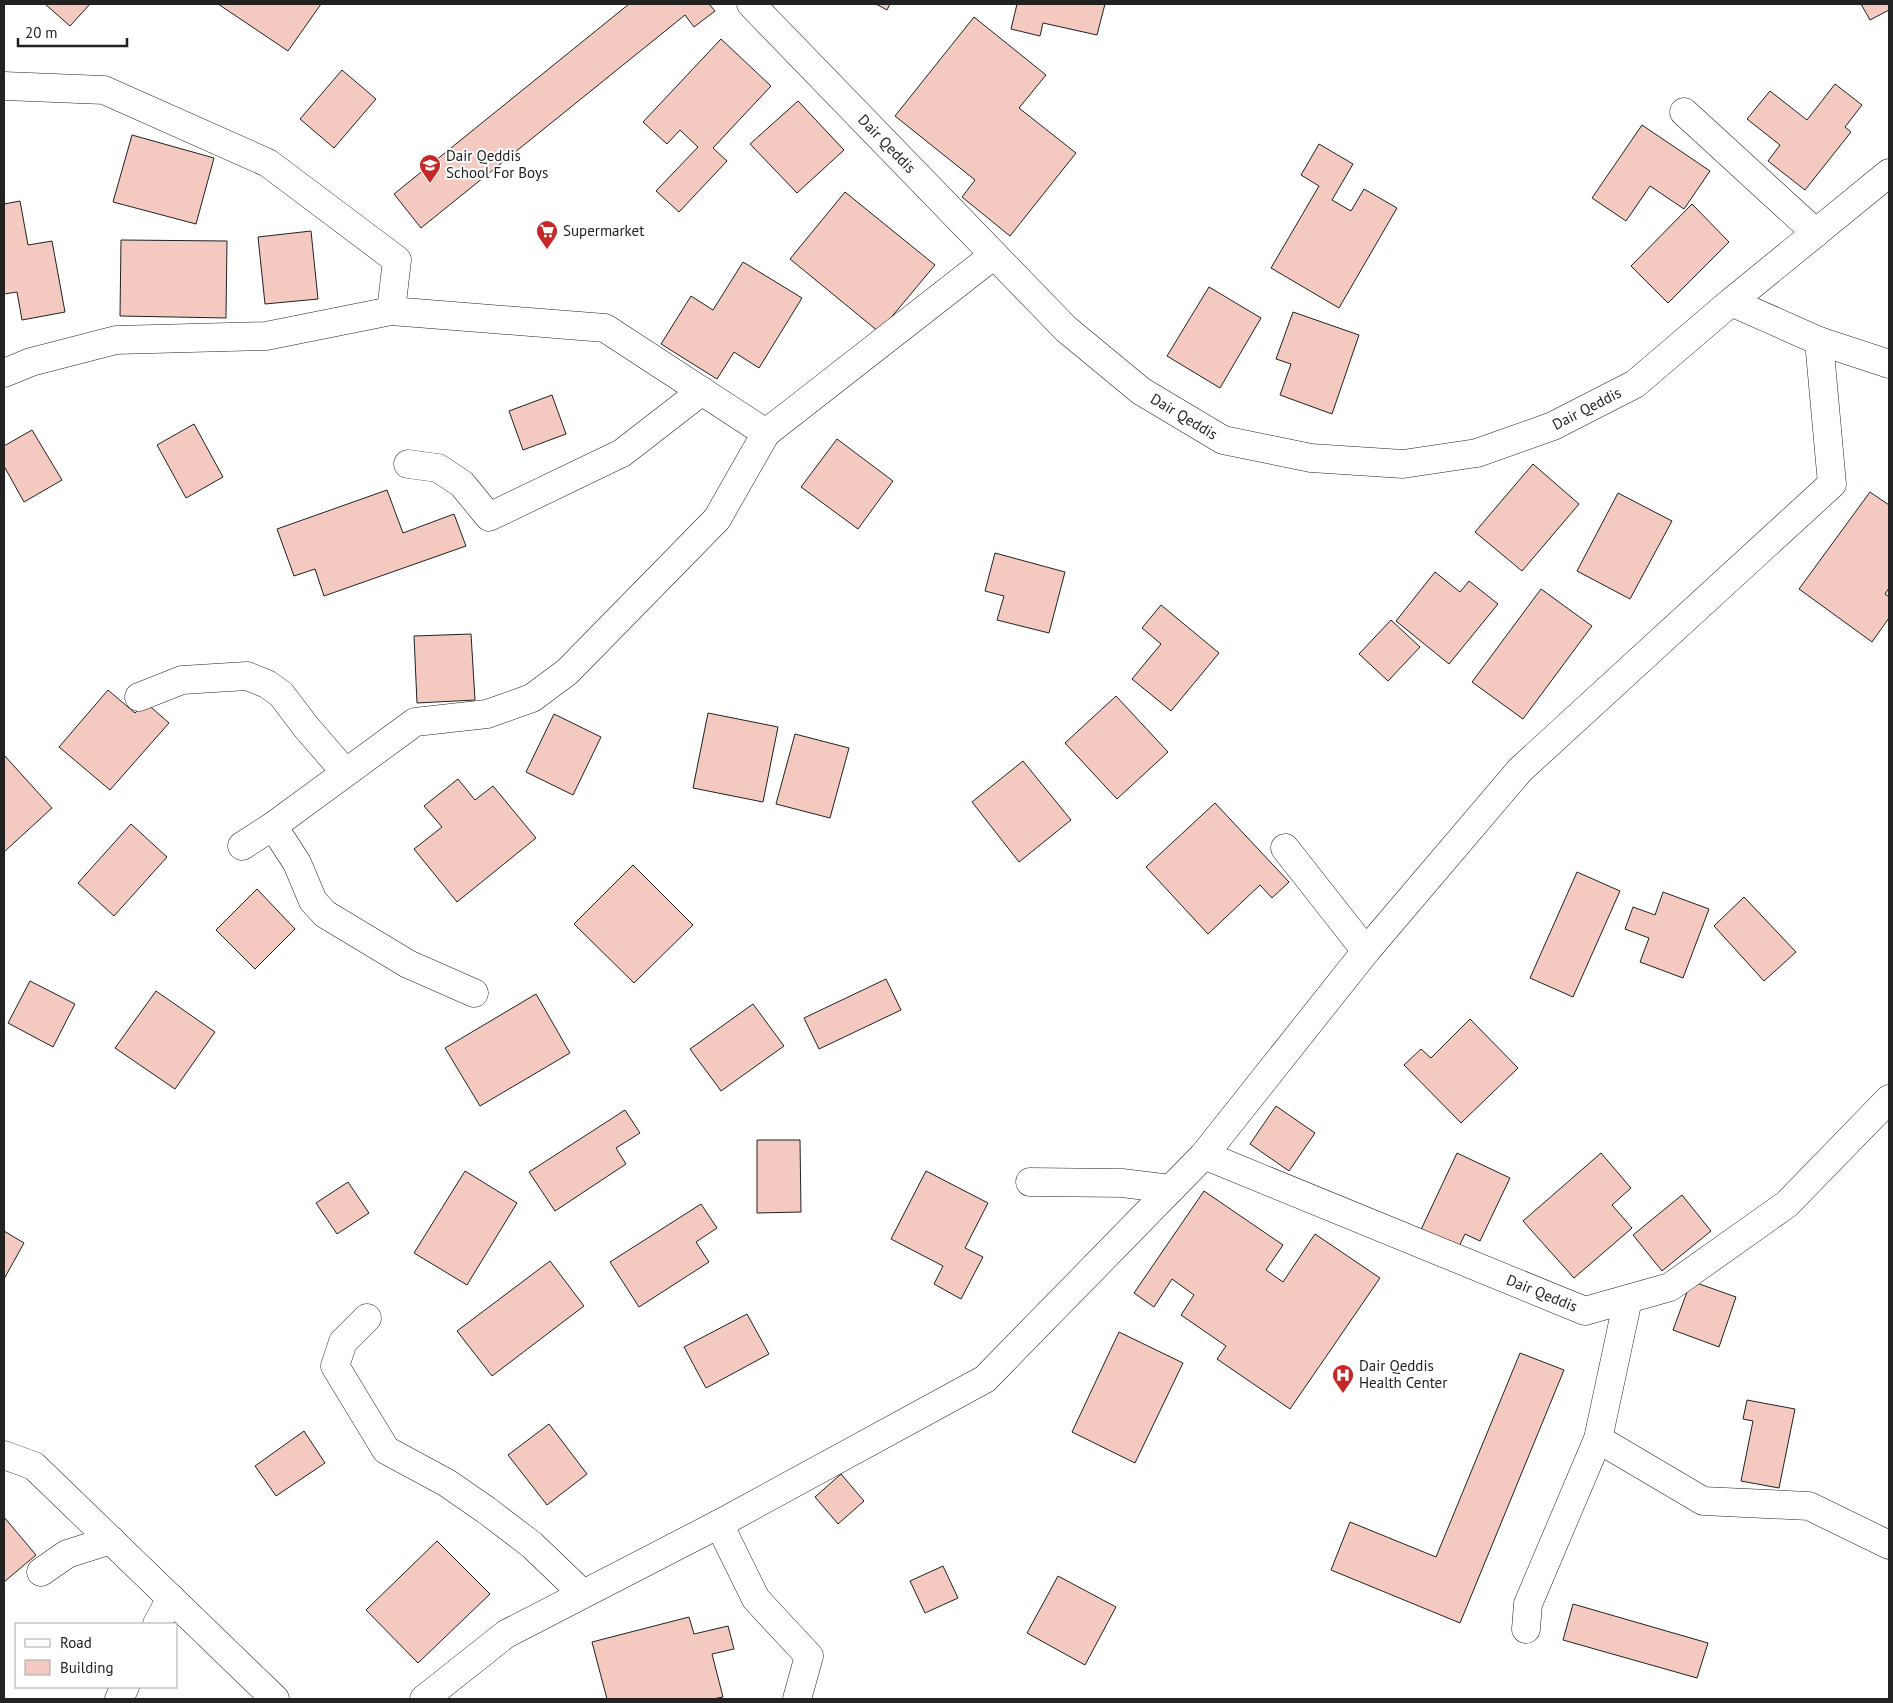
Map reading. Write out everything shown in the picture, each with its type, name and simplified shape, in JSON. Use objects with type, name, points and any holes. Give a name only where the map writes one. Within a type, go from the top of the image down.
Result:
[{"type":"street","name":"Dair Qeddis","points":[[751,4],[1066,329],[1141,391],[1223,440],[1320,459],[1403,464],[1477,453],[1553,426],[1635,384],[1731,302],[1889,173]]},
{"type":"street","points":[[4,86],[104,90],[268,163],[397,260],[391,312]]},
{"type":"street","points":[[1684,112],[1816,233]]},
{"type":"street","points":[[242,846],[415,722],[488,714],[532,698],[567,672],[716,519],[766,433],[994,255]]},
{"type":"street","points":[[1731,302],[1819,341],[1889,364]]},
{"type":"street","points":[[4,373],[31,362],[116,340],[266,336],[391,312],[605,328],[766,433]]},
{"type":"street","points":[[424,1699],[506,1634],[719,1524],[985,1380],[1204,1155],[1366,951],[1520,770],[1832,484],[1819,341]]},
{"type":"street","points":[[408,464],[438,468],[462,484],[489,518],[622,452],[702,391]]},
{"type":"street","points":[[139,697],[182,680],[247,676],[267,684],[281,694],[306,727],[346,772]]},
{"type":"street","points":[[272,826],[297,864],[313,901],[325,914],[408,964],[474,993]]},
{"type":"street","points":[[1285,848],[1366,951]]},
{"type":"street","name":"Dair Qeddis","points":[[1204,1155],[1585,1311],[1670,1287],[1787,1204],[1889,1099]]},
{"type":"street","points":[[1030,1182],[1122,1183],[1171,1189]]},
{"type":"street","points":[[1526,1628],[1528,1604],[1598,1440],[1628,1299]]},
{"type":"street","points":[[367,1318],[343,1342],[335,1366],[386,1450],[446,1483],[486,1510],[532,1545],[583,1594]]},
{"type":"street","points":[[1598,1440],[1703,1501],[1809,1506],[1889,1545]]},
{"type":"street","points":[[4,1455],[34,1466],[275,1699]]},
{"type":"street","points":[[719,1524],[756,1598],[809,1656],[797,1699]]},
{"type":"street","points":[[41,1572],[67,1554],[111,1540]]},
{"type":"street","points":[[158,1623],[171,1598]]},
{"type":"building","points":[[45,4],[90,4],[70,26]]},
{"type":"building","points":[[218,4],[321,4],[288,51]]},
{"type":"building","points":[[629,4],[709,4],[715,11],[694,27],[685,15],[421,228],[394,194]]},
{"type":"building","points":[[876,4],[890,4],[887,10]]},
{"type":"building","points":[[1017,4],[1105,4],[1097,35],[1043,23],[1040,36],[1011,29]]},
{"type":"building","points":[[1861,4],[1889,4],[1889,10],[1870,20]]},
{"type":"building","points":[[974,17],[1046,75],[1019,108],[1076,153],[1010,236],[962,197],[975,180],[895,116]]},
{"type":"building","points":[[721,39],[771,86],[713,148],[727,161],[679,212],[656,191],[698,147],[680,130],[667,144],[643,122]]},
{"type":"building","points":[[342,70],[376,99],[334,148],[300,119]]},
{"type":"building","points":[[1835,84],[1862,105],[1845,127],[1851,132],[1805,190],[1768,161],[1780,145],[1747,119],[1770,91],[1807,120]]},
{"type":"building","points":[[798,101],[844,150],[797,193],[750,144]]},
{"type":"building","points":[[1642,125],[1710,171],[1684,209],[1650,186],[1626,221],[1592,198]]},
{"type":"building","points":[[132,135],[214,158],[196,224],[113,202]]},
{"type":"building","points":[[1319,144],[1353,164],[1332,200],[1351,211],[1364,189],[1397,208],[1339,308],[1271,268],[1319,186],[1301,175]]},
{"type":"building","points":[[845,192],[935,265],[879,332],[790,259]]},
{"type":"building","points":[[20,201],[28,245],[52,241],[65,312],[22,320],[17,292],[4,294],[4,204]]},
{"type":"building","points":[[1692,204],[1729,242],[1668,303],[1631,266]]},
{"type":"building","points":[[311,231],[318,299],[265,304],[258,237]]},
{"type":"building","points":[[121,240],[227,241],[226,318],[120,316]]},
{"type":"building","points":[[743,262],[802,298],[759,368],[734,352],[717,379],[661,344],[691,296],[713,310]]},
{"type":"building","points":[[1209,287],[1261,318],[1220,388],[1167,356]]},
{"type":"building","points":[[1293,312],[1359,335],[1332,414],[1280,395],[1291,364],[1276,359]]},
{"type":"building","points":[[552,395],[566,434],[523,450],[509,411]]},
{"type":"building","points":[[194,424],[223,477],[186,498],[157,445]]},
{"type":"building","points":[[32,430],[62,480],[24,502],[4,466],[4,446]]},
{"type":"building","points":[[837,439],[893,481],[858,529],[801,487]]},
{"type":"building","points":[[1533,464],[1579,504],[1522,571],[1475,532]]},
{"type":"building","points":[[387,490],[403,533],[454,514],[466,546],[324,596],[315,569],[294,576],[277,529]]},
{"type":"building","points":[[1870,492],[1889,505],[1889,588],[1885,594],[1889,597],[1889,618],[1872,642],[1799,589]]},
{"type":"building","points":[[1618,493],[1672,521],[1630,599],[1577,571]]},
{"type":"building","points":[[995,553],[1065,572],[1049,633],[997,620],[1004,596],[985,591]]},
{"type":"building","points":[[1435,572],[1460,592],[1469,581],[1498,604],[1449,664],[1396,621]]},
{"type":"building","points":[[1541,589],[1592,626],[1523,719],[1472,682]]},
{"type":"building","points":[[1161,605],[1219,653],[1171,711],[1132,679],[1161,644],[1142,628]]},
{"type":"building","points":[[1391,620],[1420,647],[1388,681],[1359,654]]},
{"type":"building","points":[[471,634],[475,700],[417,703],[414,636]]},
{"type":"building","points":[[108,690],[135,713],[145,702],[169,723],[110,790],[59,747]]},
{"type":"building","points":[[1116,696],[1168,752],[1117,799],[1065,743]]},
{"type":"building","points":[[708,713],[778,727],[763,802],[693,788]]},
{"type":"building","points":[[554,714],[601,737],[573,795],[526,772]]},
{"type":"building","points":[[795,734],[849,748],[830,818],[776,804]]},
{"type":"building","points":[[4,755],[52,808],[4,852]]},
{"type":"building","points":[[1023,761],[1071,820],[1019,862],[972,802]]},
{"type":"building","points":[[458,779],[475,800],[493,786],[536,838],[457,902],[414,849],[442,827],[424,806]]},
{"type":"building","points":[[1215,803],[1289,882],[1272,898],[1260,885],[1208,934],[1146,867]]},
{"type":"building","points":[[131,824],[167,857],[114,916],[78,883]]},
{"type":"building","points":[[633,865],[693,925],[634,983],[574,924]]},
{"type":"building","points":[[1577,872],[1620,891],[1573,997],[1530,978]]},
{"type":"building","points":[[257,889],[295,929],[255,969],[216,930]]},
{"type":"building","points":[[1663,892],[1709,909],[1683,978],[1640,962],[1649,938],[1625,929],[1633,907],[1655,915]]},
{"type":"building","points":[[1744,897],[1796,952],[1764,981],[1714,926]]},
{"type":"building","points":[[886,979],[901,1010],[819,1049],[804,1018]]},
{"type":"building","points":[[30,981],[75,1004],[53,1047],[8,1023]]},
{"type":"building","points":[[156,991],[215,1032],[175,1089],[115,1048]]},
{"type":"building","points":[[536,994],[570,1053],[480,1106],[445,1048]]},
{"type":"building","points":[[753,1004],[784,1046],[721,1091],[690,1049]]},
{"type":"building","points":[[1470,1019],[1518,1068],[1461,1123],[1404,1065],[1421,1049],[1431,1058]]},
{"type":"building","points":[[1276,1106],[1315,1133],[1289,1171],[1250,1144]]},
{"type":"building","points":[[625,1110],[640,1133],[616,1148],[626,1164],[555,1211],[529,1172]]},
{"type":"building","points":[[757,1140],[800,1140],[801,1212],[757,1213]]},
{"type":"building","points":[[1457,1153],[1510,1178],[1480,1241],[1465,1234],[1456,1253],[1418,1236]]},
{"type":"building","points":[[1601,1153],[1631,1188],[1612,1205],[1632,1228],[1574,1278],[1523,1221]]},
{"type":"building","points":[[465,1171],[517,1203],[467,1285],[414,1253]]},
{"type":"building","points":[[926,1171],[988,1203],[965,1248],[983,1257],[961,1299],[934,1284],[943,1266],[891,1239]]},
{"type":"building","points":[[348,1182],[369,1213],[337,1234],[316,1203]]},
{"type":"building","points":[[1204,1191],[1283,1245],[1266,1270],[1283,1282],[1315,1234],[1380,1278],[1290,1409],[1217,1359],[1226,1346],[1181,1315],[1194,1295],[1172,1279],[1154,1307],[1134,1293]]},
{"type":"building","points":[[1682,1195],[1711,1231],[1662,1271],[1633,1235]]},
{"type":"building","points":[[701,1204],[717,1228],[696,1242],[709,1262],[639,1307],[610,1262]]},
{"type":"building","points":[[4,1231],[24,1243],[4,1279]]},
{"type":"building","points":[[550,1261],[584,1306],[492,1376],[457,1331]]},
{"type":"building","points":[[1691,1281],[1736,1297],[1719,1347],[1673,1330]]},
{"type":"building","points":[[747,1314],[769,1354],[706,1388],[684,1347]]},
{"type":"building","points":[[1119,1332],[1183,1363],[1135,1463],[1072,1432]]},
{"type":"building","points":[[1520,1353],[1564,1370],[1460,1623],[1331,1570],[1350,1522],[1436,1557]]},
{"type":"building","points":[[1747,1400],[1795,1409],[1779,1488],[1741,1481],[1753,1421],[1743,1419]]},
{"type":"building","points":[[549,1424],[587,1474],[547,1505],[508,1455]]},
{"type":"building","points":[[304,1431],[325,1463],[276,1496],[255,1466]]},
{"type":"building","points":[[841,1474],[864,1501],[838,1524],[815,1497]]},
{"type":"building","points":[[4,1517],[36,1555],[4,1582]]},
{"type":"building","points":[[437,1541],[490,1594],[418,1663],[366,1610]]},
{"type":"building","points":[[943,1566],[958,1598],[925,1613],[910,1581]]},
{"type":"building","points":[[1058,1576],[1116,1607],[1085,1665],[1027,1633]]},
{"type":"building","points":[[1573,1604],[1708,1643],[1697,1678],[1563,1640]]},
{"type":"building","points":[[689,1617],[694,1634],[728,1626],[734,1649],[712,1654],[723,1697],[713,1699],[607,1699],[592,1642]]},
{"type":"place","name":"Dair Qeddis School For Boys","points":[[430,184]]},
{"type":"place","name":"Supermarket","points":[[547,250]]},
{"type":"place","name":"Dair Qeddis Health Center","points":[[1343,1394]]}]
